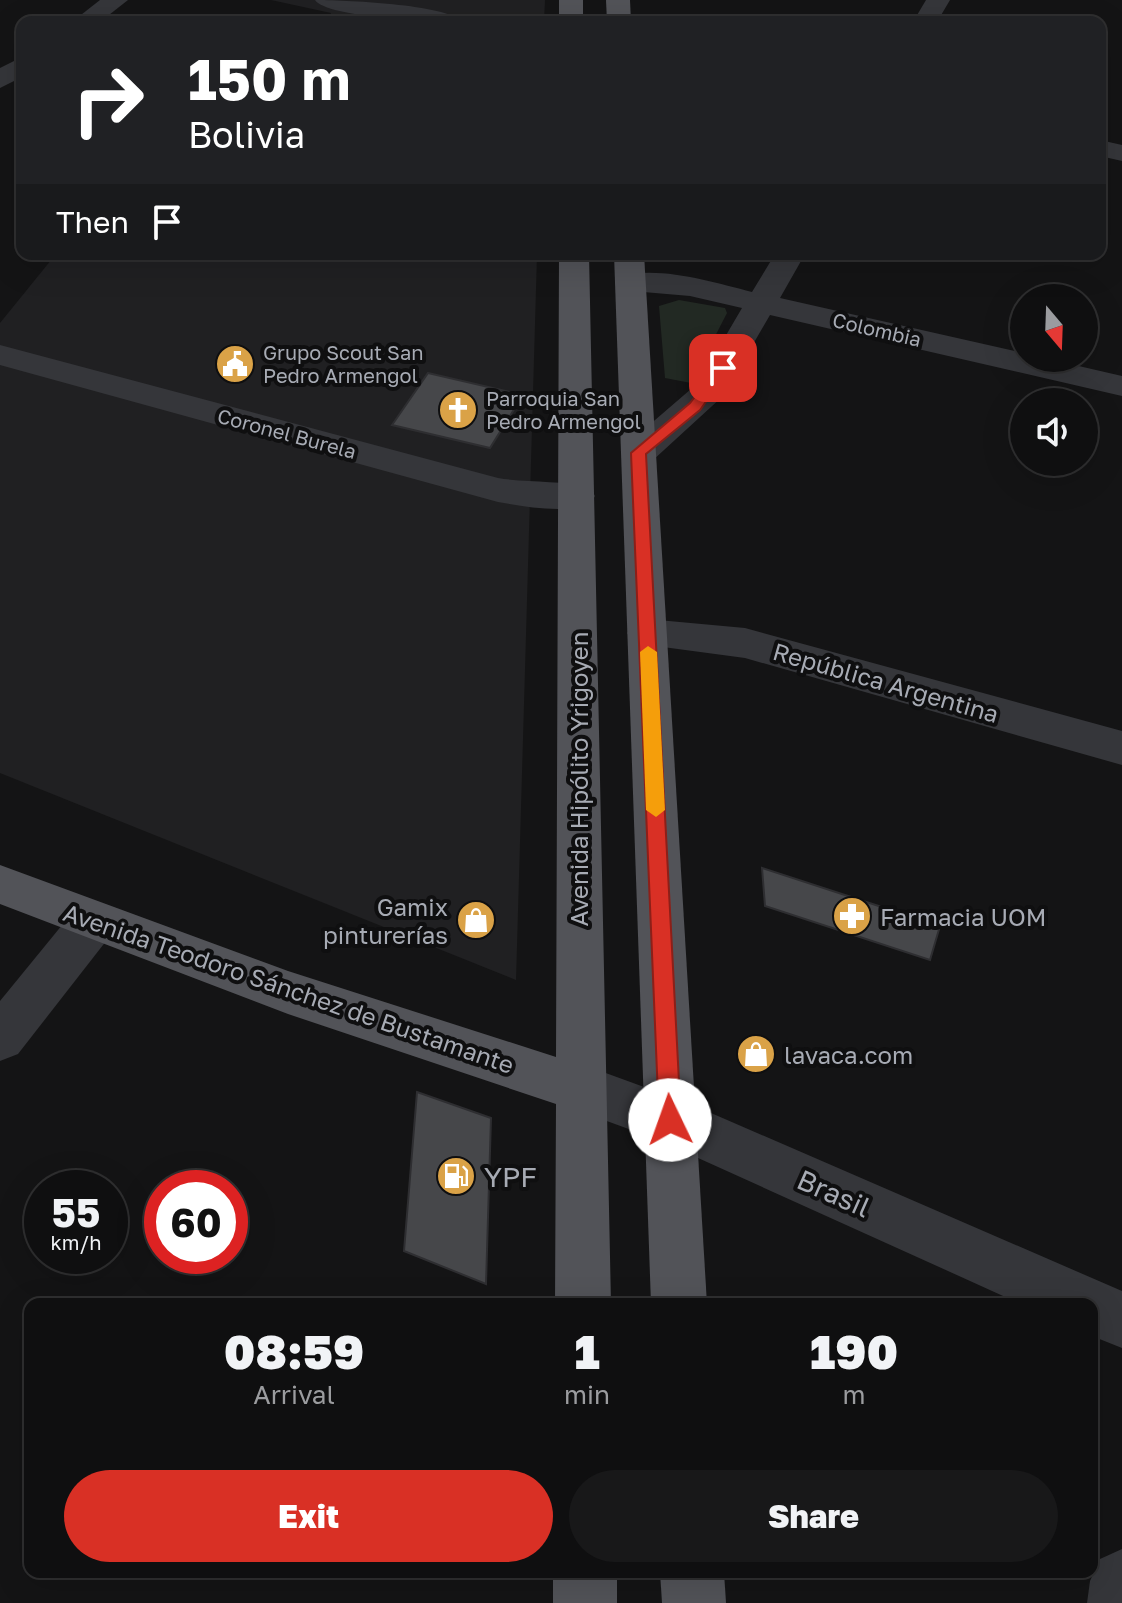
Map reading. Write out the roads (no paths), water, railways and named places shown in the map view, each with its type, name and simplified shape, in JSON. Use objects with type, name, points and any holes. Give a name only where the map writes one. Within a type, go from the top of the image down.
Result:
[{"type":"main road","name":"Avenida Hipólito Yrigoyen","points":[[574,260],[583,1298]]},
{"type":"main road","points":[[630,269],[679,1298]]},
{"type":"main road","name":"Avenida Teodoro Sánchez de Bustamante","points":[[0,884],[93,922],[450,1049],[581,1088]]},
{"type":"main road","points":[[585,1578],[585,1603]]},
{"type":"main road","points":[[692,1578],[694,1603]]},
{"type":"street","points":[[93,16],[116,0]]},
{"type":"street","points":[[327,0],[416,16]]},
{"type":"street","points":[[639,453],[711,389],[786,260]]},
{"type":"street","name":"Colombia","points":[[630,269],[690,287],[1122,386]]},
{"type":"street","name":"Coronel Burela","points":[[0,355],[498,490],[533,496],[577,496]]},
{"type":"street","name":"República Argentina","points":[[647,633],[745,643],[1122,748]]},
{"type":"street","points":[[0,1038],[93,922]]},
{"type":"street","name":"Brasil","points":[[581,1088],[670,1120],[1071,1298]]},
{"type":"street","points":[[1098,1310],[1122,1320]]},
{"type":"street","points":[[1119,1603],[1122,1581]]},
{"type":"place","name":"Grupo Scout San Pedro Armengol","points":[[235,364]]},
{"type":"place","name":"Parroquia San Pedro Armengol","points":[[458,410]]},
{"type":"place","name":"Farmacia UOM","points":[[852,916]]},
{"type":"place","name":"Gamix pinturerías","points":[[476,920]]},
{"type":"place","name":"lavaca.com","points":[[756,1054]]},
{"type":"place","name":"YPF","points":[[456,1176]]}]
